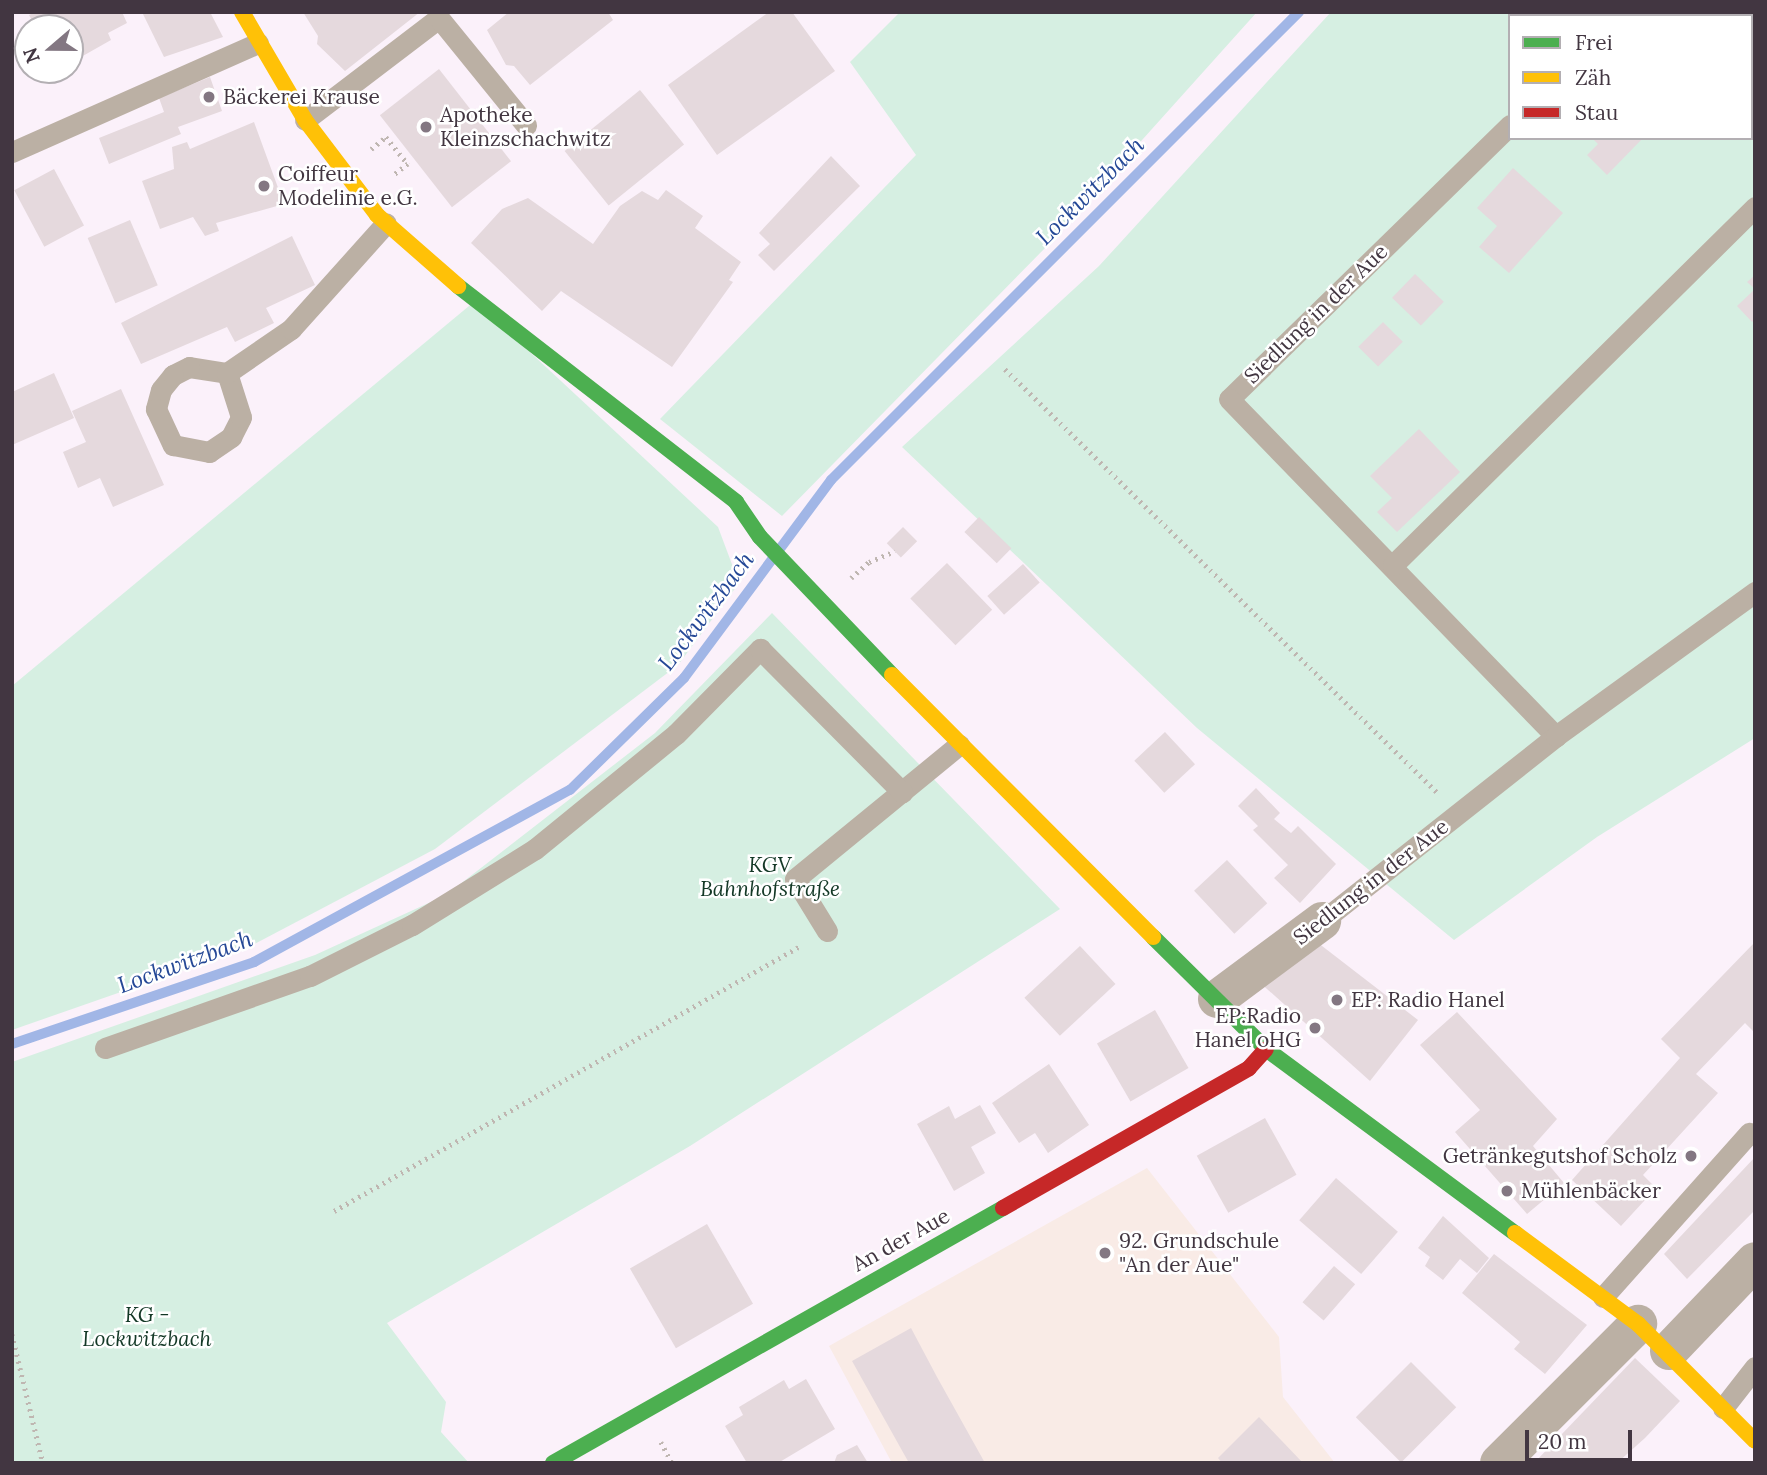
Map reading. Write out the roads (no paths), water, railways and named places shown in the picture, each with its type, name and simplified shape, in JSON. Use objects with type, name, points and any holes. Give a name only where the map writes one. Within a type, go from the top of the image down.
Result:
[{"type":"street","points":[[242,12],[305,120],[386,223],[441,273],[736,502],[760,537],[808,584],[959,745],[1266,1049],[1638,1324],[1670,1352],[1755,1441]]},
{"type":"street","name":"Siedlung in der Aue","points":[[1217,999],[1322,921]]},
{"type":"street","name":"An der Aue","points":[[553,1463],[1249,1068],[1266,1049]]},
{"type":"street","points":[[1670,1352],[1755,1261]]},
{"type":"street","points":[[1499,1463],[1638,1324]]},
{"type":"lane","points":[[305,120],[439,18],[526,125]]},
{"type":"lane","points":[[12,152],[258,43]]},
{"type":"lane","name":"Siedlung in der Aue","points":[[1508,127],[1229,398],[1556,736]]},
{"type":"lane","points":[[1393,565],[1755,207]]},
{"type":"lane","points":[[227,373],[241,417],[231,437],[208,452],[173,445],[156,409],[161,390],[173,375],[189,367],[227,373],[290,329],[386,223]]},
{"type":"lane","name":"Siedlung in der Aue","points":[[1322,921],[1556,736],[1755,592]]},
{"type":"lane","points":[[105,1048],[310,976],[412,925],[535,849],[676,734],[760,649],[902,792]]},
{"type":"lane","points":[[827,931],[795,879],[959,745]]},
{"type":"lane","points":[[1603,1297],[1749,1133]]},
{"type":"lane","points":[[1723,1408],[1755,1367]]},
{"type":"waterway","name":"Lockwitzbach","points":[[12,1044],[254,962],[570,790],[684,678],[831,480],[1299,12]]},
{"type":"place","name":"Bäckerei Krause","points":[[209,97]]},
{"type":"place","name":"Apotheke Kleinzschachwitz","points":[[426,127]]},
{"type":"place","name":"Coiffeur Modelinie e.G.","points":[[264,186]]},
{"type":"place","name":"EP: Radio Hanel","points":[[1337,1000]]},
{"type":"place","name":"EP:Radio Hanel oHG","points":[[1315,1028]]},
{"type":"place","name":"Getränkegutshof Scholz","points":[[1691,1156]]},
{"type":"place","name":"Mühlenbäcker","points":[[1507,1191]]},
{"type":"place","name":"92. Grundschule \"An der Aue\"","points":[[1105,1253]]},
{"type":"park label","name":"KGV Bahnhofstraße","points":[[770,877]]},
{"type":"park label","name":"KG - Lockwitzbach","points":[[147,1327]]}]
